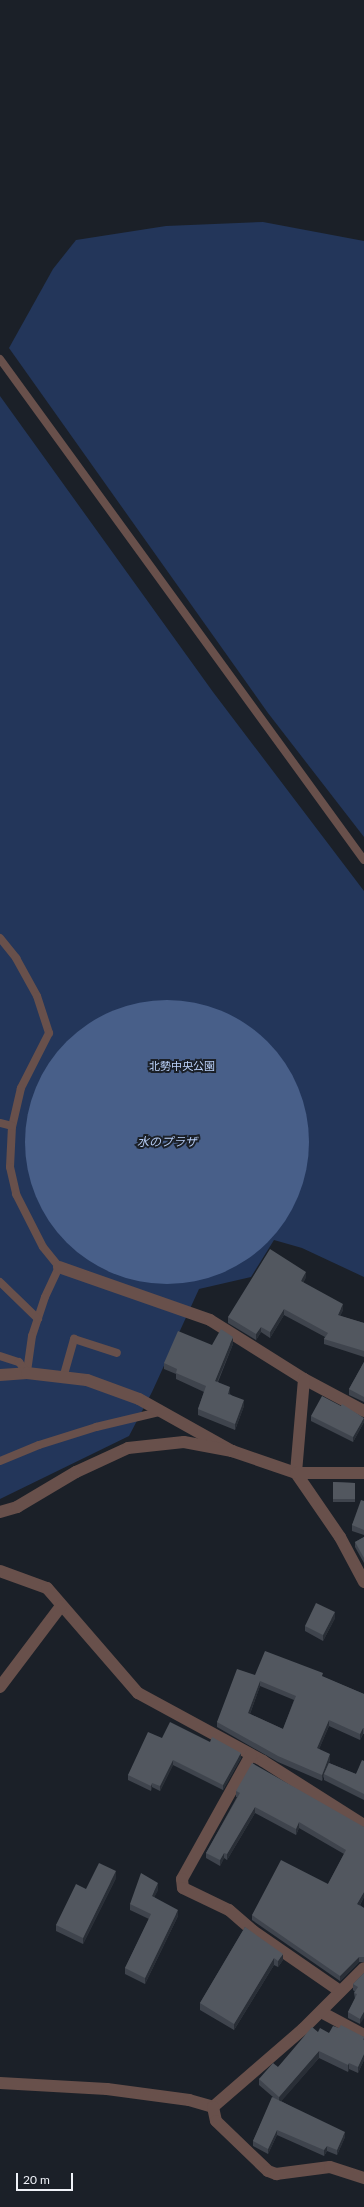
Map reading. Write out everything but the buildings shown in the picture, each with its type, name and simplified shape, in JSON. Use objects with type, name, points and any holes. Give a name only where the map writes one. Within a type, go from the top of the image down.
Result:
[{"type":"street","points":[[59,1267],[210,1320],[304,1379],[364,1411]]},
{"type":"street","points":[[0,1374],[27,1373],[87,1380],[139,1399],[232,1451]]},
{"type":"street","points":[[304,1379],[296,1473],[340,1538],[364,1582]]},
{"type":"street","points":[[0,1512],[17,1507],[76,1472],[128,1448],[184,1442],[232,1451],[296,1473],[364,1473]]},
{"type":"street","points":[[0,1571],[47,1588],[61,1606],[138,1693],[251,1755],[364,1825]]},
{"type":"street","points":[[0,1688],[61,1606]]},
{"type":"street","points":[[251,1755],[182,1879],[183,1888],[229,1910],[253,1932],[340,1991]]},
{"type":"street","points":[[213,2107],[321,2012],[364,1968]]},
{"type":"street","points":[[321,2012],[364,2035]]},
{"type":"street","points":[[0,2083],[107,2089],[189,2100],[213,2107]]},
{"type":"street","points":[[213,2107],[216,2121],[268,2171],[276,2174],[330,2167],[364,2178]]},
{"type":"lane","points":[[0,358],[364,860]]},
{"type":"lane","points":[[0,938],[16,958],[37,996],[48,1033],[21,1088],[12,1126],[10,1166],[16,1194],[36,1236],[59,1267],[45,1297],[32,1336],[27,1373]]},
{"type":"lane","points":[[0,1123],[12,1126]]},
{"type":"lane","points":[[0,1282],[38,1319]]},
{"type":"lane","points":[[63,1378],[74,1339],[117,1353]]},
{"type":"lane","points":[[0,1356],[19,1362],[27,1373]]},
{"type":"lane","points":[[0,1462],[39,1444],[89,1429],[162,1411]]},
{"type":"green space","points":[[263,222],[364,241],[364,837],[268,713],[9,348],[53,269],[76,240],[166,226]]},
{"type":"green space","name":"北勢中央公園","points":[[0,396],[213,692],[364,891],[364,1277],[302,1248],[274,1240],[251,1277],[199,1289],[152,1392],[129,1436],[0,1499]]},
{"type":"water","name":"水のプラザ","points":[[167,1000],[208,1006],[234,1017],[257,1032],[277,1052],[292,1075],[303,1101],[309,1142],[303,1183],[292,1209],[277,1232],[257,1252],[234,1267],[208,1278],[167,1284],[126,1278],[100,1267],[77,1252],[57,1232],[42,1209],[31,1183],[25,1142],[31,1101],[42,1075],[57,1052],[77,1032],[100,1017],[126,1006]]}]
